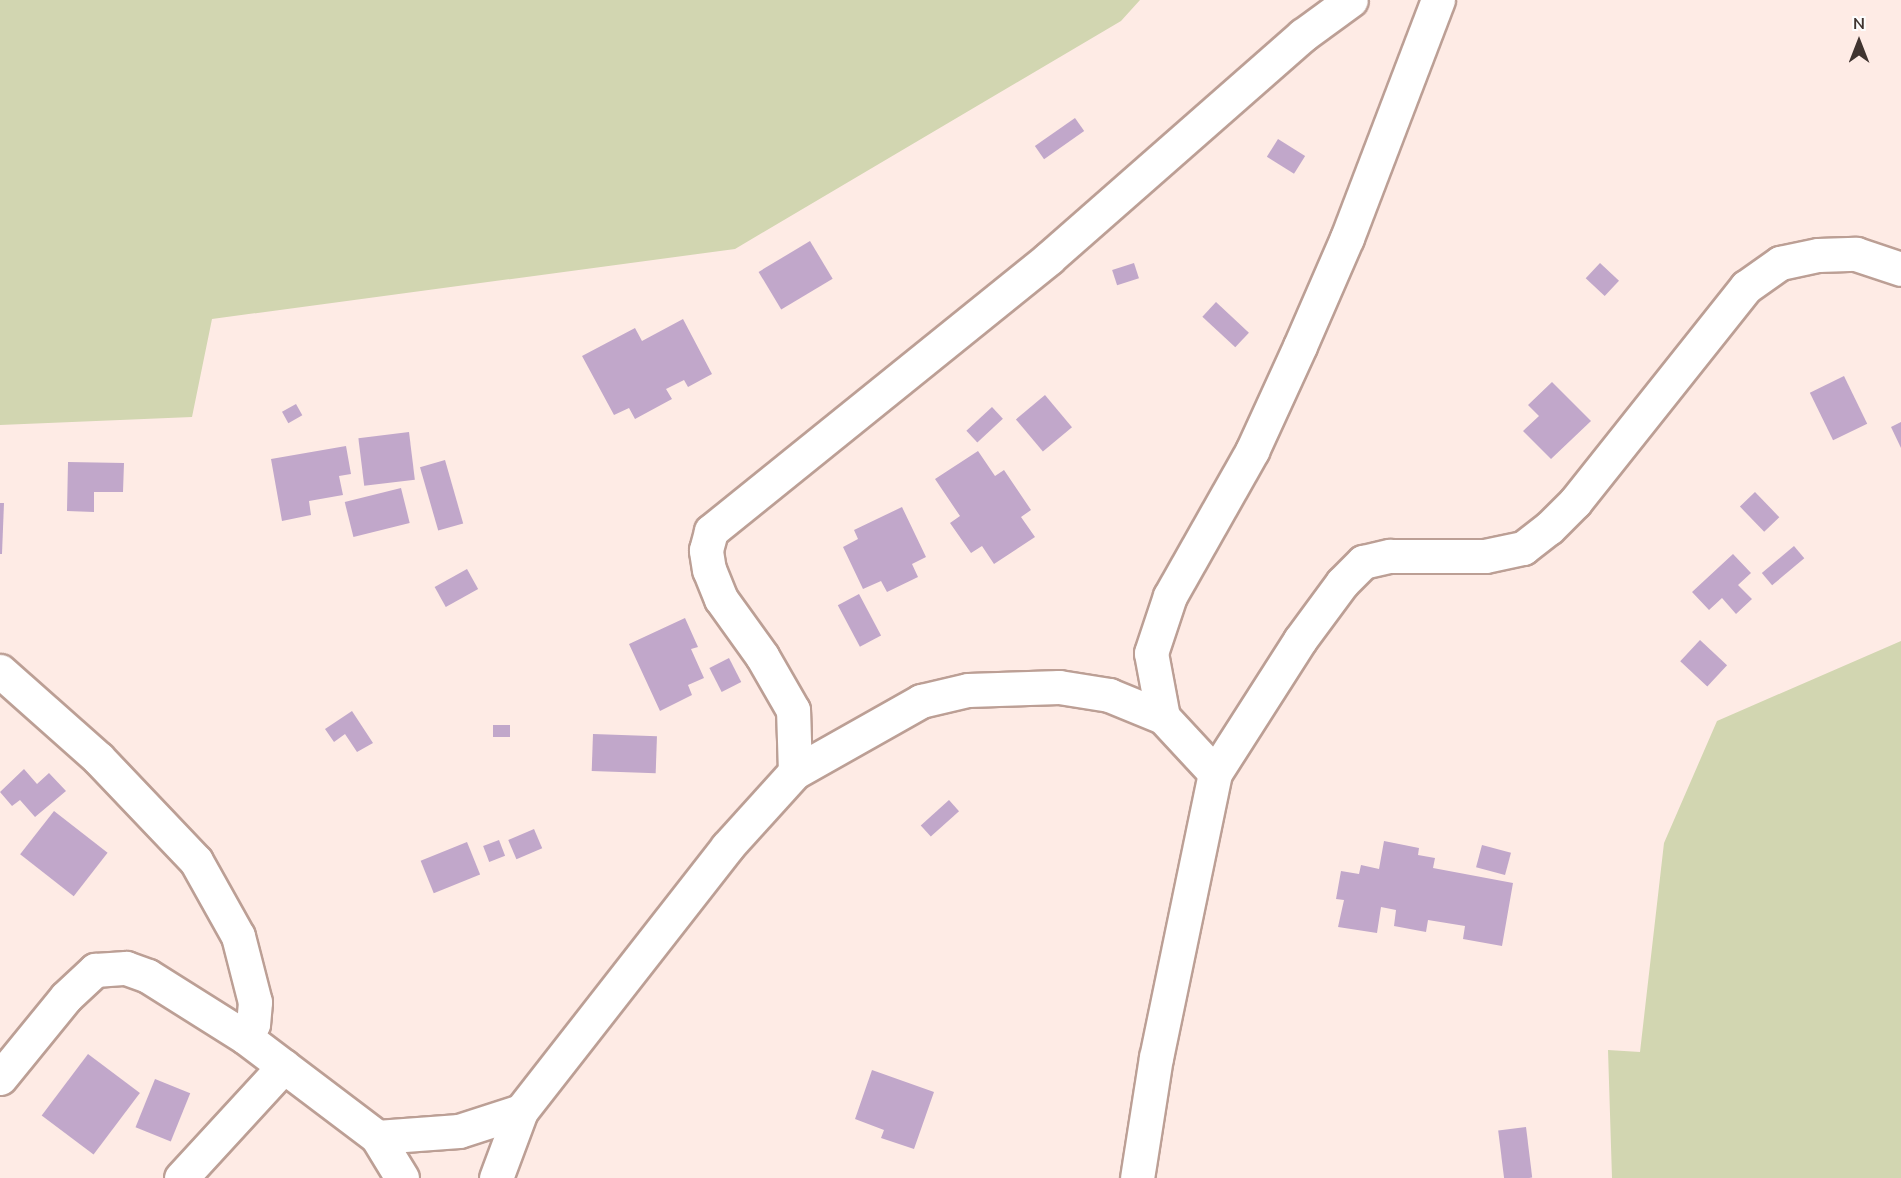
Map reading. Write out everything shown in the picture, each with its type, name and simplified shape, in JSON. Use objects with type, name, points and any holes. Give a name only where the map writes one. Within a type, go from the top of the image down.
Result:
[{"type":"street","points":[[795,772],[793,710],[762,656],[721,600],[709,570],[706,550],[711,531],[1049,258],[1303,35],[1351,0]]},
{"type":"street","points":[[1163,717],[1151,653],[1170,596],[1252,452],[1300,346],[1351,227],[1438,0]]},
{"type":"street","points":[[1137,1178],[1156,1057],[1215,773],[1300,640],[1342,583],[1363,562],[1390,556],[1485,556],[1523,548],[1549,528],[1575,502],[1746,287],[1780,263],[1818,255],[1856,254],[1901,270]]},
{"type":"street","points":[[0,671],[98,758],[196,861],[238,936],[255,1002],[253,1024],[244,1037]]},
{"type":"street","points":[[496,1178],[520,1111],[727,847],[795,772],[921,701],[968,690],[1059,687],[1109,695],[1163,717],[1215,773]]},
{"type":"street","points":[[0,1078],[66,997],[95,970],[126,968],[148,975],[284,1065],[377,1137],[402,1178]]},
{"type":"street","points":[[181,1178],[284,1065]]},
{"type":"street","points":[[377,1137],[459,1131],[520,1111]]},
{"type":"green space","points":[[0,0],[1140,0],[1121,21],[735,249],[212,319],[192,417],[0,425]]},
{"type":"green space","points":[[1901,641],[1901,1178],[1612,1178],[1608,1050],[1640,1052],[1664,843],[1717,721]]},
{"type":"building","points":[[1075,118],[1084,131],[1044,159],[1035,146]]},
{"type":"building","points":[[1278,139],[1305,156],[1294,174],[1267,157]]},
{"type":"building","points":[[810,241],[833,279],[781,310],[759,272]]},
{"type":"building","points":[[1134,263],[1139,278],[1117,285],[1112,270]]},
{"type":"building","points":[[1600,263],[1619,281],[1605,296],[1586,278]]},
{"type":"building","points":[[1216,302],[1249,333],[1235,347],[1202,317]]},
{"type":"building","points":[[683,319],[712,374],[688,387],[684,380],[666,389],[672,399],[635,419],[629,408],[614,415],[582,356],[635,328],[642,341]]},
{"type":"building","points":[[1844,376],[1867,424],[1833,440],[1810,393]]},
{"type":"building","points":[[1552,382],[1591,421],[1551,459],[1523,431],[1539,416],[1528,405]]},
{"type":"building","points":[[1045,395],[1072,427],[1043,452],[1016,419]]},
{"type":"building","points":[[296,404],[302,415],[288,423],[282,412]]},
{"type":"building","points":[[992,407],[1003,419],[977,443],[966,431]]},
{"type":"building","points":[[1901,422],[1901,448],[1891,427]]},
{"type":"building","points":[[409,432],[415,480],[364,486],[358,438]]},
{"type":"building","points":[[346,446],[351,474],[339,476],[343,495],[309,501],[311,515],[282,521],[271,459]]},
{"type":"building","points":[[978,451],[995,476],[1004,470],[1031,510],[1021,517],[1035,537],[994,564],[982,546],[971,553],[950,523],[960,516],[935,479]]},
{"type":"building","points":[[445,460],[463,523],[438,531],[420,467]]},
{"type":"building","points":[[68,462],[124,463],[123,492],[94,492],[94,512],[67,511]]},
{"type":"building","points":[[401,488],[410,523],[353,537],[345,502]]},
{"type":"building","points":[[1755,492],[1779,517],[1764,532],[1740,507]]},
{"type":"building","points":[[0,503],[4,503],[2,554],[0,554]]},
{"type":"building","points":[[902,507],[926,557],[912,564],[918,577],[887,592],[881,581],[863,589],[843,547],[858,539],[854,530]]},
{"type":"building","points":[[1794,546],[1804,558],[1772,585],[1762,573]]},
{"type":"building","points":[[1733,554],[1751,573],[1738,585],[1752,599],[1736,614],[1722,598],[1709,610],[1692,592]]},
{"type":"building","points":[[467,569],[478,589],[446,607],[435,587]]},
{"type":"building","points":[[859,594],[881,635],[860,647],[838,605]]},
{"type":"building","points":[[685,618],[698,647],[691,649],[704,678],[688,685],[692,695],[660,711],[629,644]]},
{"type":"building","points":[[1700,640],[1727,665],[1707,686],[1680,661]]},
{"type":"building","points":[[729,658],[741,682],[722,692],[709,668]]},
{"type":"building","points":[[352,711],[373,743],[357,752],[345,734],[334,742],[325,729]]},
{"type":"building","points":[[493,725],[510,725],[510,737],[493,737]]},
{"type":"building","points":[[593,734],[657,736],[656,773],[592,771]]},
{"type":"building","points":[[24,769],[37,784],[49,773],[66,791],[35,817],[20,800],[12,806],[0,792]]},
{"type":"building","points":[[949,800],[959,811],[931,837],[921,825]]},
{"type":"building","points":[[54,811],[108,853],[74,896],[20,854]]},
{"type":"building","points":[[534,829],[542,848],[516,859],[508,840]]},
{"type":"building","points":[[499,840],[505,856],[489,862],[483,846]]},
{"type":"building","points":[[1384,841],[1419,848],[1418,855],[1435,858],[1433,868],[1513,883],[1502,946],[1463,939],[1465,926],[1428,920],[1426,932],[1394,926],[1396,910],[1381,907],[1377,933],[1338,927],[1344,900],[1336,899],[1341,871],[1359,874],[1361,865],[1379,869]]},
{"type":"building","points":[[467,842],[480,874],[434,893],[421,861]]},
{"type":"building","points":[[1482,845],[1511,853],[1505,875],[1476,867]]},
{"type":"building","points":[[88,1054],[140,1093],[94,1155],[42,1115]]},
{"type":"building","points":[[872,1070],[934,1092],[914,1149],[881,1138],[884,1130],[855,1119]]},
{"type":"building","points":[[155,1079],[190,1093],[171,1141],[136,1127]]},
{"type":"building","points":[[1526,1127],[1532,1178],[1504,1178],[1498,1130]]}]
